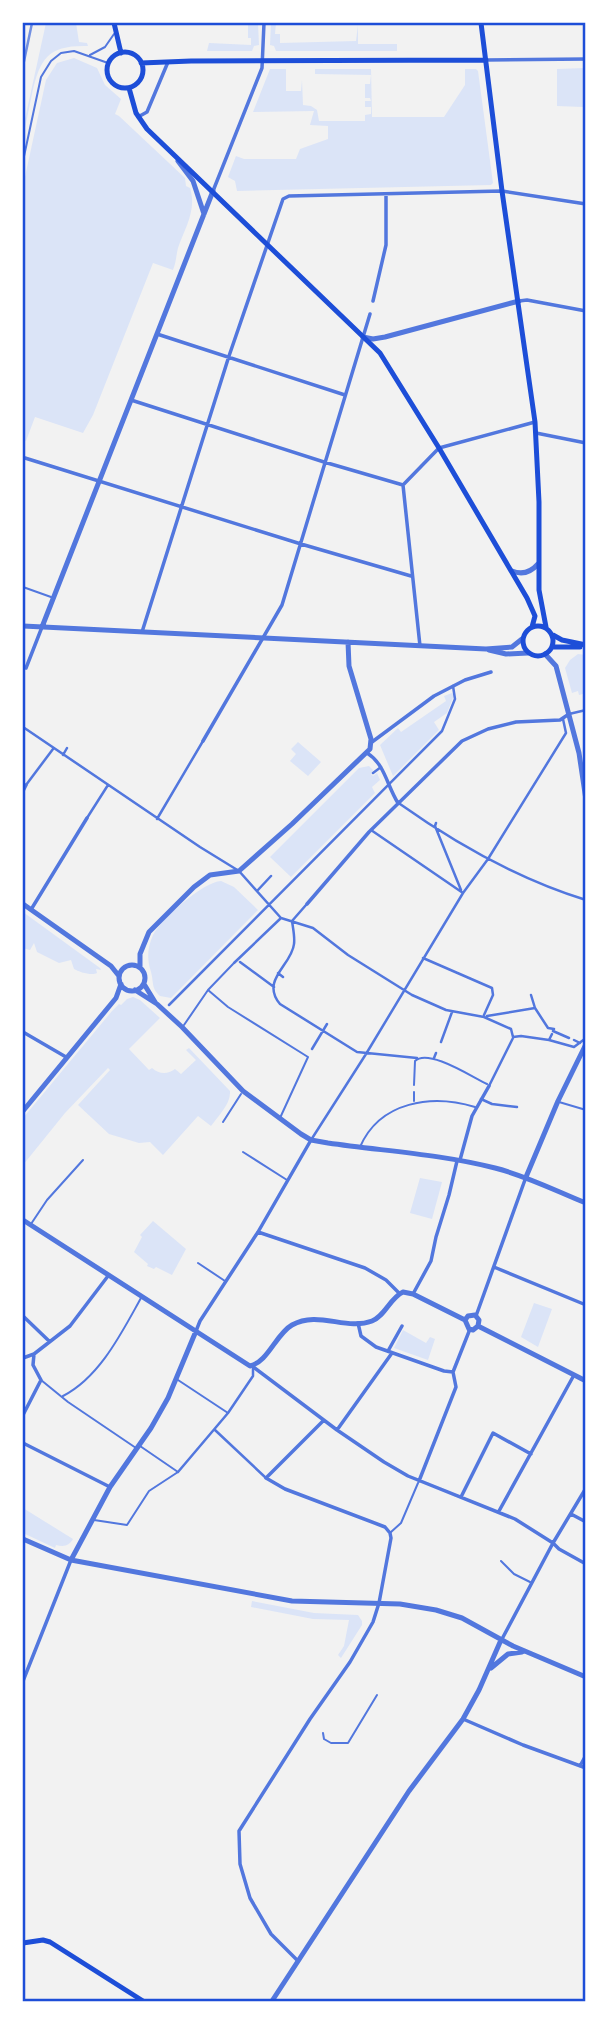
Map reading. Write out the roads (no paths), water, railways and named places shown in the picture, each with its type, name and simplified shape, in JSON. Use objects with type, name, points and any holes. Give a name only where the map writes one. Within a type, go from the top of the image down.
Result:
[{"type":"main road","points":[[481,23],[535,422],[540,604],[546,627],[552,634],[562,640],[586,646]]},
{"type":"main road","points":[[115,26],[121,53]]},
{"type":"main road","points":[[141,63],[141,78],[129,88],[113,84],[107,74],[111,58],[121,53],[131,54],[141,63],[486,60]]},
{"type":"main road","points":[[129,88],[138,117],[147,129],[380,353],[533,610],[535,616],[532,626],[523,639],[528,653],[537,656],[545,654],[552,647],[586,646]]},
{"type":"main road","points":[[532,626],[546,627]]},
{"type":"main road","points":[[552,634],[552,647]]},
{"type":"main road","points":[[26,1942],[50,1942],[143,2001]]},
{"type":"street","points":[[23,676],[264,61],[264,23]]},
{"type":"street","points":[[486,60],[586,59]]},
{"type":"street","points":[[138,117],[147,112],[168,62]]},
{"type":"street","points":[[167,148],[193,181],[204,214]]},
{"type":"street","points":[[142,632],[229,356],[282,201],[289,196],[502,191],[586,204]]},
{"type":"street","points":[[373,301],[386,245],[386,194]]},
{"type":"street","points":[[361,336],[373,340],[519,301],[586,311]]},
{"type":"street","points":[[157,819],[282,605],[361,336],[370,314]]},
{"type":"street","points":[[157,334],[345,395]]},
{"type":"street","points":[[380,353],[379,344],[384,337]]},
{"type":"street","points":[[131,400],[403,485]]},
{"type":"street","points":[[420,646],[403,485],[439,448],[535,422]]},
{"type":"street","points":[[536,433],[586,443]]},
{"type":"street","points":[[25,458],[411,576]]},
{"type":"street","points":[[512,571],[524,573],[538,564]]},
{"type":"street","points":[[23,626],[486,649],[512,647],[523,639]]},
{"type":"street","points":[[348,642],[349,666],[372,742]]},
{"type":"street","points":[[486,649],[499,653],[528,653]]},
{"type":"street","points":[[545,654],[556,666],[576,738],[586,800]]},
{"type":"street","points":[[111,966],[123,968],[131,965],[140,954],[152,928],[201,880],[239,871],[367,753],[372,742],[434,696],[491,672]]},
{"type":"street","points":[[169,1005],[442,731],[455,699],[453,686]]},
{"type":"street","points":[[417,1058],[357,1052],[280,1004],[274,995],[274,987],[278,973],[294,946],[292,920],[371,830],[468,737],[523,720],[563,719],[569,714],[586,710]]},
{"type":"street","points":[[23,1681],[71,1560],[110,1487],[160,1414],[196,1331],[290,1182],[311,1140],[463,893],[488,859],[566,733],[563,719]]},
{"type":"street","points":[[23,727],[157,819],[239,871],[281,918],[313,928],[348,955],[412,996],[452,1012],[484,1017],[512,1029],[513,1037],[469,1122],[433,1255],[413,1294]]},
{"type":"street","points":[[63,755],[67,748]]},
{"type":"street","points":[[23,791],[53,749]]},
{"type":"street","points":[[367,753],[382,767],[398,803],[436,824],[488,859],[540,884],[586,900]]},
{"type":"street","points":[[373,774],[382,767]]},
{"type":"street","points":[[32,908],[108,785]]},
{"type":"street","points":[[436,824],[463,893]]},
{"type":"street","points":[[371,830],[463,893]]},
{"type":"street","points":[[452,869],[456,863]]},
{"type":"street","points":[[256,891],[271,876]]},
{"type":"street","points":[[23,904],[111,966],[119,976],[121,984],[116,998],[23,1111]]},
{"type":"street","points":[[234,963],[281,918]]},
{"type":"street","points":[[140,954],[140,967],[145,974],[144,984],[157,1004]]},
{"type":"street","points":[[423,958],[494,989],[484,1017]]},
{"type":"street","points":[[238,961],[274,987]]},
{"type":"street","points":[[131,965],[140,967]]},
{"type":"street","points":[[119,976],[123,968]]},
{"type":"street","points":[[278,973],[284,977]]},
{"type":"street","points":[[121,984],[157,1004],[243,1091],[311,1140],[458,1160],[526,1177],[586,1203]]},
{"type":"street","points":[[116,998],[144,984]]},
{"type":"street","points":[[531,995],[535,1008],[548,1028],[585,1044]]},
{"type":"street","points":[[484,1017],[535,1008]]},
{"type":"street","points":[[441,1042],[452,1012]]},
{"type":"street","points":[[312,1049],[327,1024]]},
{"type":"street","points":[[549,1040],[553,1031]]},
{"type":"street","points":[[23,1032],[67,1058]]},
{"type":"street","points":[[513,1037],[549,1040],[574,1047],[585,1044]]},
{"type":"street","points":[[476,1316],[526,1177],[586,1038]]},
{"type":"street","points":[[434,1058],[436,1053]]},
{"type":"street","points":[[481,1100],[517,1107]]},
{"type":"street","points":[[23,1220],[241,1362],[252,1366],[384,1462],[419,1481],[515,1519],[586,1564]]},
{"type":"street","points":[[272,1238],[276,1232]]},
{"type":"street","points":[[258,1233],[365,1268],[386,1280],[399,1293]]},
{"type":"street","points":[[494,1267],[586,1305]]},
{"type":"street","points":[[23,1358],[34,1354],[70,1326],[108,1276]]},
{"type":"street","points":[[178,1472],[228,1413],[253,1376],[252,1366],[282,1333],[296,1323],[319,1319],[355,1323],[377,1318],[399,1293],[408,1292],[465,1320],[470,1329]]},
{"type":"street","points":[[465,1320],[470,1315],[476,1316],[480,1321],[478,1326]]},
{"type":"street","points":[[23,1316],[49,1341]]},
{"type":"street","points":[[355,1323],[365,1340],[390,1352],[453,1372]]},
{"type":"street","points":[[337,1430],[390,1352],[402,1326]]},
{"type":"street","points":[[419,1481],[456,1387],[453,1372],[470,1329],[478,1326],[586,1381]]},
{"type":"street","points":[[23,1415],[41,1380],[33,1365],[34,1354]]},
{"type":"street","points":[[498,1512],[574,1375]]},
{"type":"street","points":[[266,1478],[324,1420]]},
{"type":"street","points":[[215,1430],[266,1478],[285,1489],[385,1527],[390,1533],[379,1603],[373,1622],[350,1662],[310,1719],[239,1831],[240,1864],[250,1898],[265,1927],[283,1949],[298,1961]]},
{"type":"street","points":[[461,1497],[493,1433],[531,1454]]},
{"type":"street","points":[[23,1443],[110,1487]]},
{"type":"street","points":[[272,2001],[413,1785],[463,1718],[501,1640],[586,1488]]},
{"type":"street","points":[[571,1514],[586,1522]]},
{"type":"street","points":[[23,1539],[71,1560],[292,1601],[379,1603],[419,1607],[455,1616],[525,1652],[586,1676]]},
{"type":"street","points":[[487,1672],[508,1654],[525,1652]]},
{"type":"street","points":[[23,1659],[30,1662]]},
{"type":"street","points":[[463,1718],[523,1745],[586,1768]]},
{"type":"street","points":[[580,1766],[586,1755]]},
{"type":"lane","points":[[90,55],[105,47],[115,26]]},
{"type":"lane","points":[[23,161],[41,77],[47,65],[61,53],[74,51],[108,63]]},
{"type":"lane","points":[[23,587],[52,598]]},
{"type":"lane","points":[[182,1027],[208,990],[234,963]]},
{"type":"lane","points":[[208,990],[228,1007],[308,1057],[280,1119]]},
{"type":"lane","points":[[414,1086],[415,1063],[417,1058],[423,1057],[434,1058],[489,1086]]},
{"type":"lane","points":[[223,1122],[243,1091]]},
{"type":"lane","points":[[414,1092],[414,1103]]},
{"type":"lane","points":[[558,1101],[586,1110]]},
{"type":"lane","points":[[360,1147],[370,1129],[400,1106],[414,1103],[455,1103],[476,1108]]},
{"type":"lane","points":[[243,1152],[290,1182]]},
{"type":"lane","points":[[30,1224],[47,1200],[83,1160]]},
{"type":"lane","points":[[198,1263],[226,1281]]},
{"type":"lane","points":[[63,1396],[76,1388],[102,1361],[142,1297]]},
{"type":"lane","points":[[177,1379],[228,1413]]},
{"type":"lane","points":[[41,1380],[68,1402],[178,1472],[149,1491],[127,1525],[92,1520]]},
{"type":"lane","points":[[390,1533],[401,1523],[419,1481]]},
{"type":"lane","points":[[500,1561],[514,1574],[532,1583]]},
{"type":"lane","points":[[323,1733],[324,1739],[331,1743],[348,1743],[377,1695]]},
{"type":"railway","points":[[23,66],[32,23]]}]
